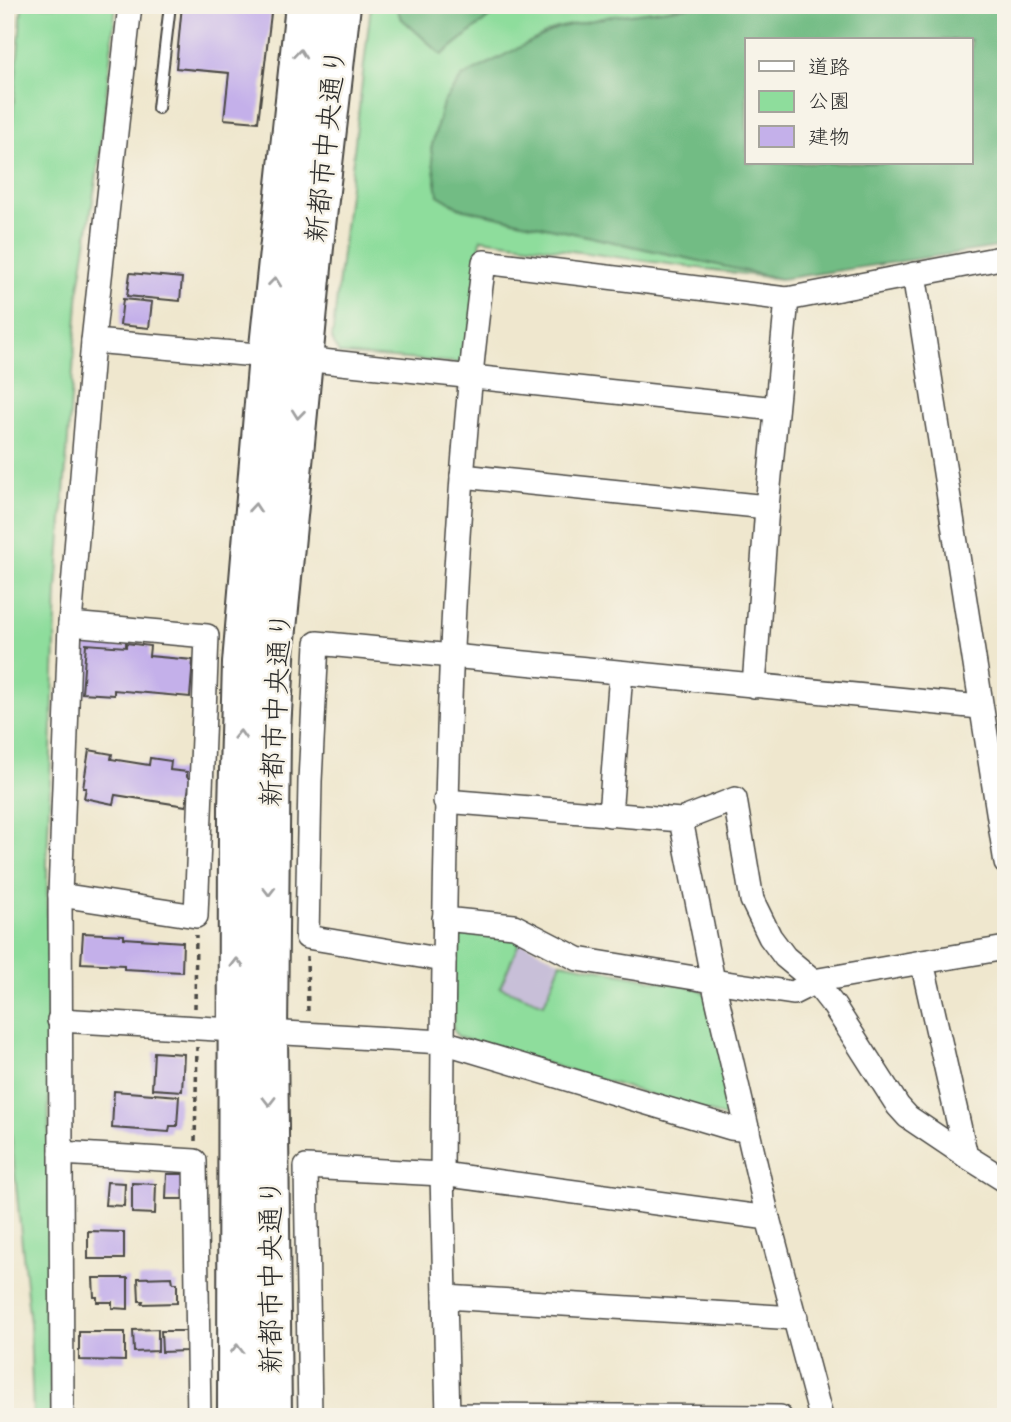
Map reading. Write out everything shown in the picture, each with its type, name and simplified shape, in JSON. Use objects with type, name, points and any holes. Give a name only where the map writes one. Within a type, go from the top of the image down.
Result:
[{"type":"highway","name":"新都市中央通り","points":[[285,357],[305,5]]},
{"type":"highway","name":"新都市中央通り","points":[[272,1417],[253,1032],[238,807],[242,663],[285,357],[341,5]]},
{"type":"highway","name":"新都市中央通り","points":[[237,1417],[253,1032]]},
{"type":"street","points":[[62,1417],[60,895],[70,624],[93,341],[130,5]]},
{"type":"street","points":[[780,1417],[448,1416],[442,1174],[445,801],[469,376],[484,262],[787,299],[1006,257]]},
{"type":"street","points":[[914,274],[1006,863]]},
{"type":"street","points":[[754,686],[767,507],[787,299]]},
{"type":"street","points":[[93,341],[285,357],[776,409]]},
{"type":"street","points":[[463,476],[767,507]]},
{"type":"street","points":[[60,895],[196,916],[207,636],[70,624]]},
{"type":"street","points":[[444,960],[307,937],[310,781],[317,643],[980,707]]},
{"type":"street","points":[[610,815],[621,673]]},
{"type":"street","points":[[445,801],[681,820],[735,799],[752,900],[758,915],[785,957],[815,982],[834,1006],[898,1106],[908,1117],[1006,1181]]},
{"type":"street","points":[[681,820],[713,981],[768,1218],[821,1417]]},
{"type":"street","points":[[444,919],[514,926],[578,959],[793,993],[815,982],[1006,948]]},
{"type":"street","points":[[922,962],[966,1156]]},
{"type":"street","points":[[59,1020],[443,1042],[732,1128],[748,1129]]},
{"type":"street","points":[[61,1153],[195,1161],[199,1417]]},
{"type":"street","points":[[310,1417],[306,1167],[442,1174],[768,1218]]},
{"type":"street","points":[[445,1297],[796,1318]]},
{"type":"lane","points":[[158,108],[170,5]]},
{"type":"path","points":[[195,1014],[196,916]]},
{"type":"path","points":[[307,937],[308,1020]]},
{"type":"path","points":[[195,1161],[197,1042]]},
{"type":"shaded area","points":[[520,941],[561,962],[544,1004],[500,987]]},
{"type":"green space","points":[[116,5],[99,161],[79,288],[57,590],[47,864],[51,1417],[33,1417],[30,1324],[5,1076],[5,205],[22,6]]},
{"type":"green space","points":[[371,5],[395,5],[401,18],[442,55],[504,5],[701,5],[607,17],[438,195],[460,208],[781,279],[481,239],[468,358],[460,363],[339,354],[332,339]]},
{"type":"green space","points":[[395,5],[504,5],[442,55],[401,18]]},
{"type":"green space","points":[[701,5],[770,5],[785,8],[789,5],[1006,5],[1006,246],[781,279],[460,208],[438,195],[431,149],[443,103],[462,77],[557,28],[607,17]]},
{"type":"green space","points":[[460,930],[520,941],[500,987],[544,1004],[561,962],[699,989],[707,995],[735,1111],[729,1118],[458,1037],[453,1029],[453,936]]},
{"type":"building","points":[[182,5],[272,5],[258,122],[224,119],[229,73],[176,68]]},
{"type":"building","points":[[130,273],[182,278],[180,301],[127,296]]},
{"type":"building","points":[[123,299],[152,302],[149,328],[120,325]]},
{"type":"building","points":[[126,643],[150,646],[149,656],[193,660],[190,697],[114,690],[114,695],[82,693],[86,644],[126,647]]},
{"type":"building","points":[[89,750],[112,754],[111,759],[149,765],[150,758],[171,761],[170,770],[187,772],[190,779],[186,806],[115,795],[113,804],[84,798]]},
{"type":"building","points":[[83,933],[183,942],[182,972],[124,969],[124,965],[81,963]]},
{"type":"building","points":[[154,1052],[184,1054],[182,1091],[152,1089]]},
{"type":"building","points":[[114,1091],[179,1096],[177,1126],[170,1126],[169,1132],[112,1128]]},
{"type":"building","points":[[167,1174],[187,1174],[187,1199],[166,1199]]},
{"type":"building","points":[[107,1182],[125,1183],[124,1206],[105,1205]]},
{"type":"building","points":[[132,1183],[156,1184],[155,1214],[132,1213]]},
{"type":"building","points":[[88,1231],[124,1232],[124,1259],[88,1259]]},
{"type":"building","points":[[172,1277],[173,1283],[177,1283],[177,1303],[142,1304],[143,1301],[139,1301],[138,1278]]},
{"type":"building","points":[[93,1278],[128,1278],[128,1309],[112,1308],[112,1302],[97,1302],[97,1297],[94,1297]]},
{"type":"building","points":[[158,1329],[158,1351],[134,1352],[133,1330]]},
{"type":"building","points":[[161,1331],[186,1331],[186,1351],[162,1352]]},
{"type":"building","points":[[79,1332],[125,1332],[125,1361],[79,1360]]}]
